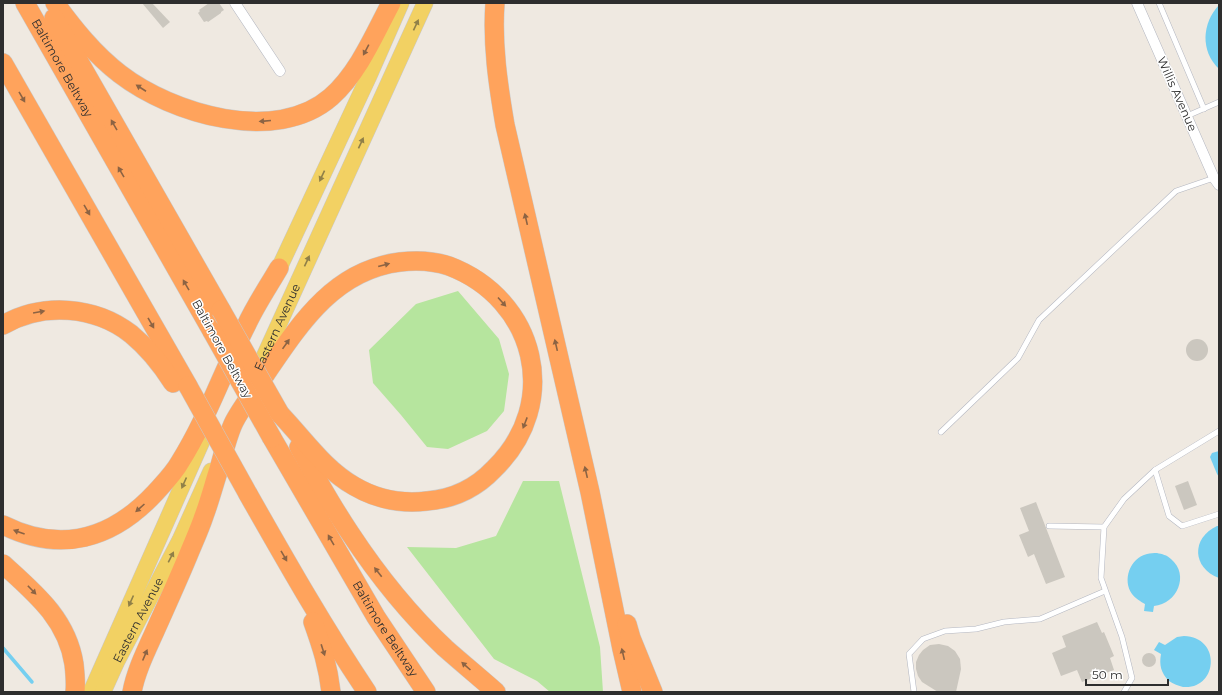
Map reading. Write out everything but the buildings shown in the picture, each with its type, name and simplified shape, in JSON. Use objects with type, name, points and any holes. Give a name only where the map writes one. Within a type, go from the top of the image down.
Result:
[{"type":"highway","name":"Baltimore Beltway","points":[[25,3],[272,438],[376,617],[426,692]]},
{"type":"highway","points":[[45,3],[222,310],[337,514],[392,590],[418,620],[445,647],[496,692]]},
{"type":"highway","points":[[55,3],[76,31],[97,55],[120,75],[151,94],[177,106],[204,114],[230,120],[258,121],[280,119],[301,114],[318,106],[331,97],[345,82],[358,64],[391,3]]},
{"type":"highway","points":[[495,3],[494,39],[496,66],[505,125],[590,492],[632,692]]},
{"type":"highway","points":[[3,63],[185,391],[364,692]]},
{"type":"highway","points":[[132,692],[144,655],[180,576],[204,515],[233,423],[287,342],[324,298],[341,284],[358,274],[388,263],[408,261],[425,261],[445,265],[462,272],[481,282],[510,312],[520,328],[532,364],[533,383],[531,406],[516,444],[503,461],[473,487],[457,495],[437,500],[416,503],[395,501],[375,496],[354,486],[333,471],[312,451],[280,414]]},
{"type":"highway","points":[[3,525],[16,532],[39,538],[60,541],[81,539],[100,533],[119,524],[147,502],[179,464],[195,436],[246,325],[279,268]]},
{"type":"highway","points":[[3,325],[31,313],[51,310],[76,311],[94,315],[113,323],[130,333],[147,349],[185,391]]},
{"type":"highway","points":[[590,492],[632,638],[653,692]]},
{"type":"highway","points":[[3,564],[28,586],[44,603],[63,628],[73,657],[75,692]]},
{"type":"highway","points":[[294,574],[324,650],[332,692]]},
{"type":"highway","points":[[355,675],[367,692]]},
{"type":"main road","name":"Eastern Avenue","points":[[91,692],[279,268],[368,78],[401,3]]},
{"type":"main road","name":"Eastern Avenue","points":[[103,692],[117,661],[180,540],[426,3]]},
{"type":"street","points":[[235,3],[280,71]]},
{"type":"street","name":"Willis Avenue","points":[[1137,3],[1216,182]]},
{"type":"lane","points":[[1159,3],[1204,109]]},
{"type":"lane","points":[[1187,116],[1219,102]]},
{"type":"lane","points":[[941,432],[1018,358],[1039,320],[1176,191],[1216,182]]},
{"type":"lane","points":[[1124,692],[1132,678],[1122,637],[1101,578],[1104,527],[1124,499],[1155,470],[1219,431]]},
{"type":"lane","points":[[1155,470],[1169,516],[1182,526],[1219,514]]},
{"type":"lane","points":[[1049,526],[1104,527]]},
{"type":"lane","points":[[914,692],[909,654],[923,639],[945,631],[976,629],[1004,622],[1040,619],[1105,591]]},
{"type":"green space","points":[[458,291],[499,339],[509,374],[504,411],[487,431],[448,449],[427,447],[373,383],[369,350],[416,304]]},
{"type":"green space","points":[[523,481],[559,481],[600,647],[603,692],[550,692],[537,681],[494,659],[407,547],[456,548],[496,536]]},
{"type":"water","points":[[1219,5],[1219,69],[1209,54],[1206,46],[1206,37],[1209,20]]},
{"type":"water","points":[[1219,451],[1219,477],[1210,457],[1212,453]]},
{"type":"water","points":[[1219,526],[1219,578],[1210,573],[1204,567],[1198,553],[1199,545],[1203,538],[1209,531]]},
{"type":"water","points":[[1157,553],[1168,557],[1177,566],[1180,573],[1180,580],[1178,588],[1169,600],[1154,606],[1153,612],[1144,611],[1145,604],[1132,594],[1129,588],[1129,570],[1141,556]]},
{"type":"water","points":[[1184,636],[1196,639],[1205,645],[1210,653],[1211,663],[1209,672],[1203,680],[1195,686],[1183,687],[1169,681],[1161,669],[1161,654],[1154,650],[1159,642],[1165,645],[1177,637]]},
{"type":"waterway","points":[[3,648],[32,682]]}]
